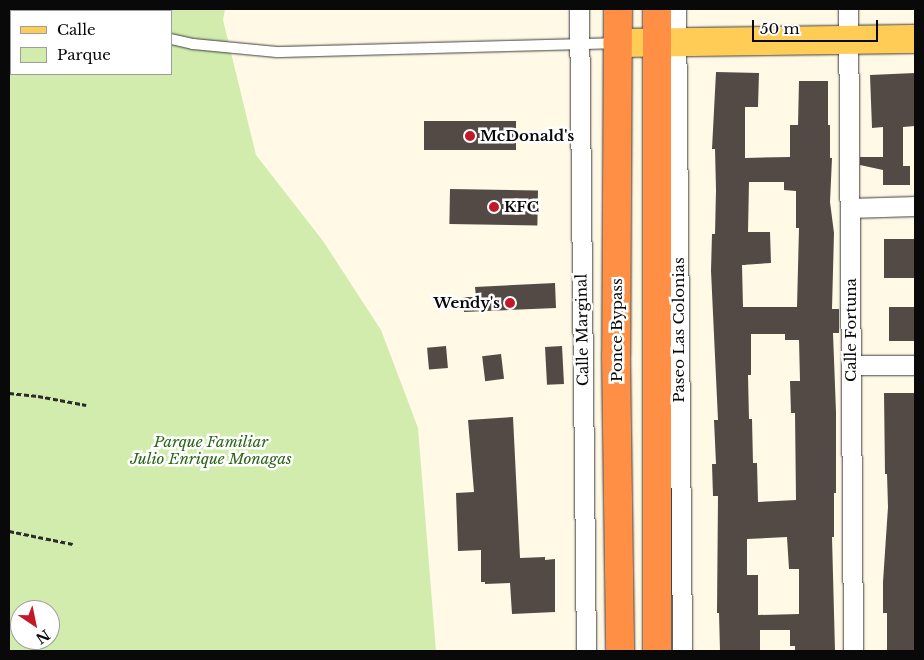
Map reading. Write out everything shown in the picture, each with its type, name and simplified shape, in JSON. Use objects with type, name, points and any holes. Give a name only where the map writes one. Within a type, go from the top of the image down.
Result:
[{"type":"highway","name":"Ponce Bypass","points":[[618,9],[616,356],[620,651]]},
{"type":"highway","points":[[657,9],[667,42],[656,345],[657,651]]},
{"type":"main road","points":[[618,44],[915,39]]},
{"type":"street","name":"Calle Marginal","points":[[580,9],[586,651]]},
{"type":"street","name":"Paseo Las Colonias","points":[[676,9],[667,42],[682,651]]},
{"type":"street","name":"Calle Fortuna","points":[[848,9],[853,651]]},
{"type":"street","points":[[850,208],[915,206]]},
{"type":"street","points":[[851,366],[915,365]]},
{"type":"lane","points":[[172,38],[193,44],[277,52],[579,43],[618,44]]},
{"type":"path","points":[[9,393],[38,396],[86,405]]},
{"type":"path","points":[[9,531],[73,544]]},
{"type":"green space","name":"Parque Familiar Julio Enrique Monagas","points":[[9,9],[225,9],[223,20],[256,155],[323,241],[381,330],[418,428],[436,651],[9,651]]},
{"type":"building","points":[[716,72],[759,73],[758,107],[745,107],[745,158],[790,157],[790,125],[798,125],[799,81],[828,81],[828,125],[830,125],[830,158],[832,158],[830,202],[834,233],[832,309],[839,309],[839,333],[833,333],[836,412],[836,493],[834,493],[834,537],[832,537],[835,651],[795,651],[795,646],[790,646],[790,630],[760,630],[760,651],[720,651],[719,613],[717,613],[718,496],[713,496],[712,464],[716,464],[714,420],[718,420],[711,271],[712,234],[715,234],[716,190],[715,149],[712,149]],"holes":[[[749,182],[784,182],[784,190],[796,191],[796,228],[799,228],[797,307],[743,307],[742,265],[771,263],[770,232],[748,232]],[[751,334],[785,334],[785,340],[799,340],[800,381],[790,381],[791,413],[795,413],[796,500],[758,502],[757,463],[753,463],[752,419],[749,419],[748,375],[751,375]],[[787,537],[789,569],[799,569],[799,614],[758,615],[758,575],[747,575],[747,539]]]},
{"type":"building","points":[[915,73],[915,126],[903,127],[903,166],[910,166],[910,185],[883,185],[883,170],[860,165],[860,157],[883,157],[883,127],[872,128],[870,75]]},
{"type":"building","name":"McDonald's","points":[[424,121],[516,121],[516,150],[424,150]]},
{"type":"building","name":"KFC","points":[[450,189],[538,191],[537,226],[449,224]]},
{"type":"building","points":[[884,239],[915,239],[915,278],[884,278]]},
{"type":"building","name":"Wendy's","points":[[555,283],[556,308],[464,312],[463,297],[476,297],[475,287]]},
{"type":"building","points":[[889,307],[915,307],[915,341],[889,341]]},
{"type":"building","points":[[446,346],[448,368],[429,370],[427,348]]},
{"type":"building","points":[[562,346],[564,384],[547,385],[545,347]]},
{"type":"building","points":[[501,354],[504,379],[485,381],[482,356]]},
{"type":"building","points":[[884,393],[915,393],[915,651],[887,651],[887,613],[883,613],[888,507],[887,474],[885,474]]},
{"type":"building","points":[[513,417],[520,558],[545,557],[545,560],[555,559],[555,612],[512,614],[510,583],[485,584],[485,582],[481,582],[481,550],[458,551],[456,493],[474,492],[468,420]]},
{"type":"place","name":"McDonald's","points":[[470,136]]},
{"type":"place","name":"KFC","points":[[494,207]]},
{"type":"place","name":"Wendy's","points":[[510,303]]}]
